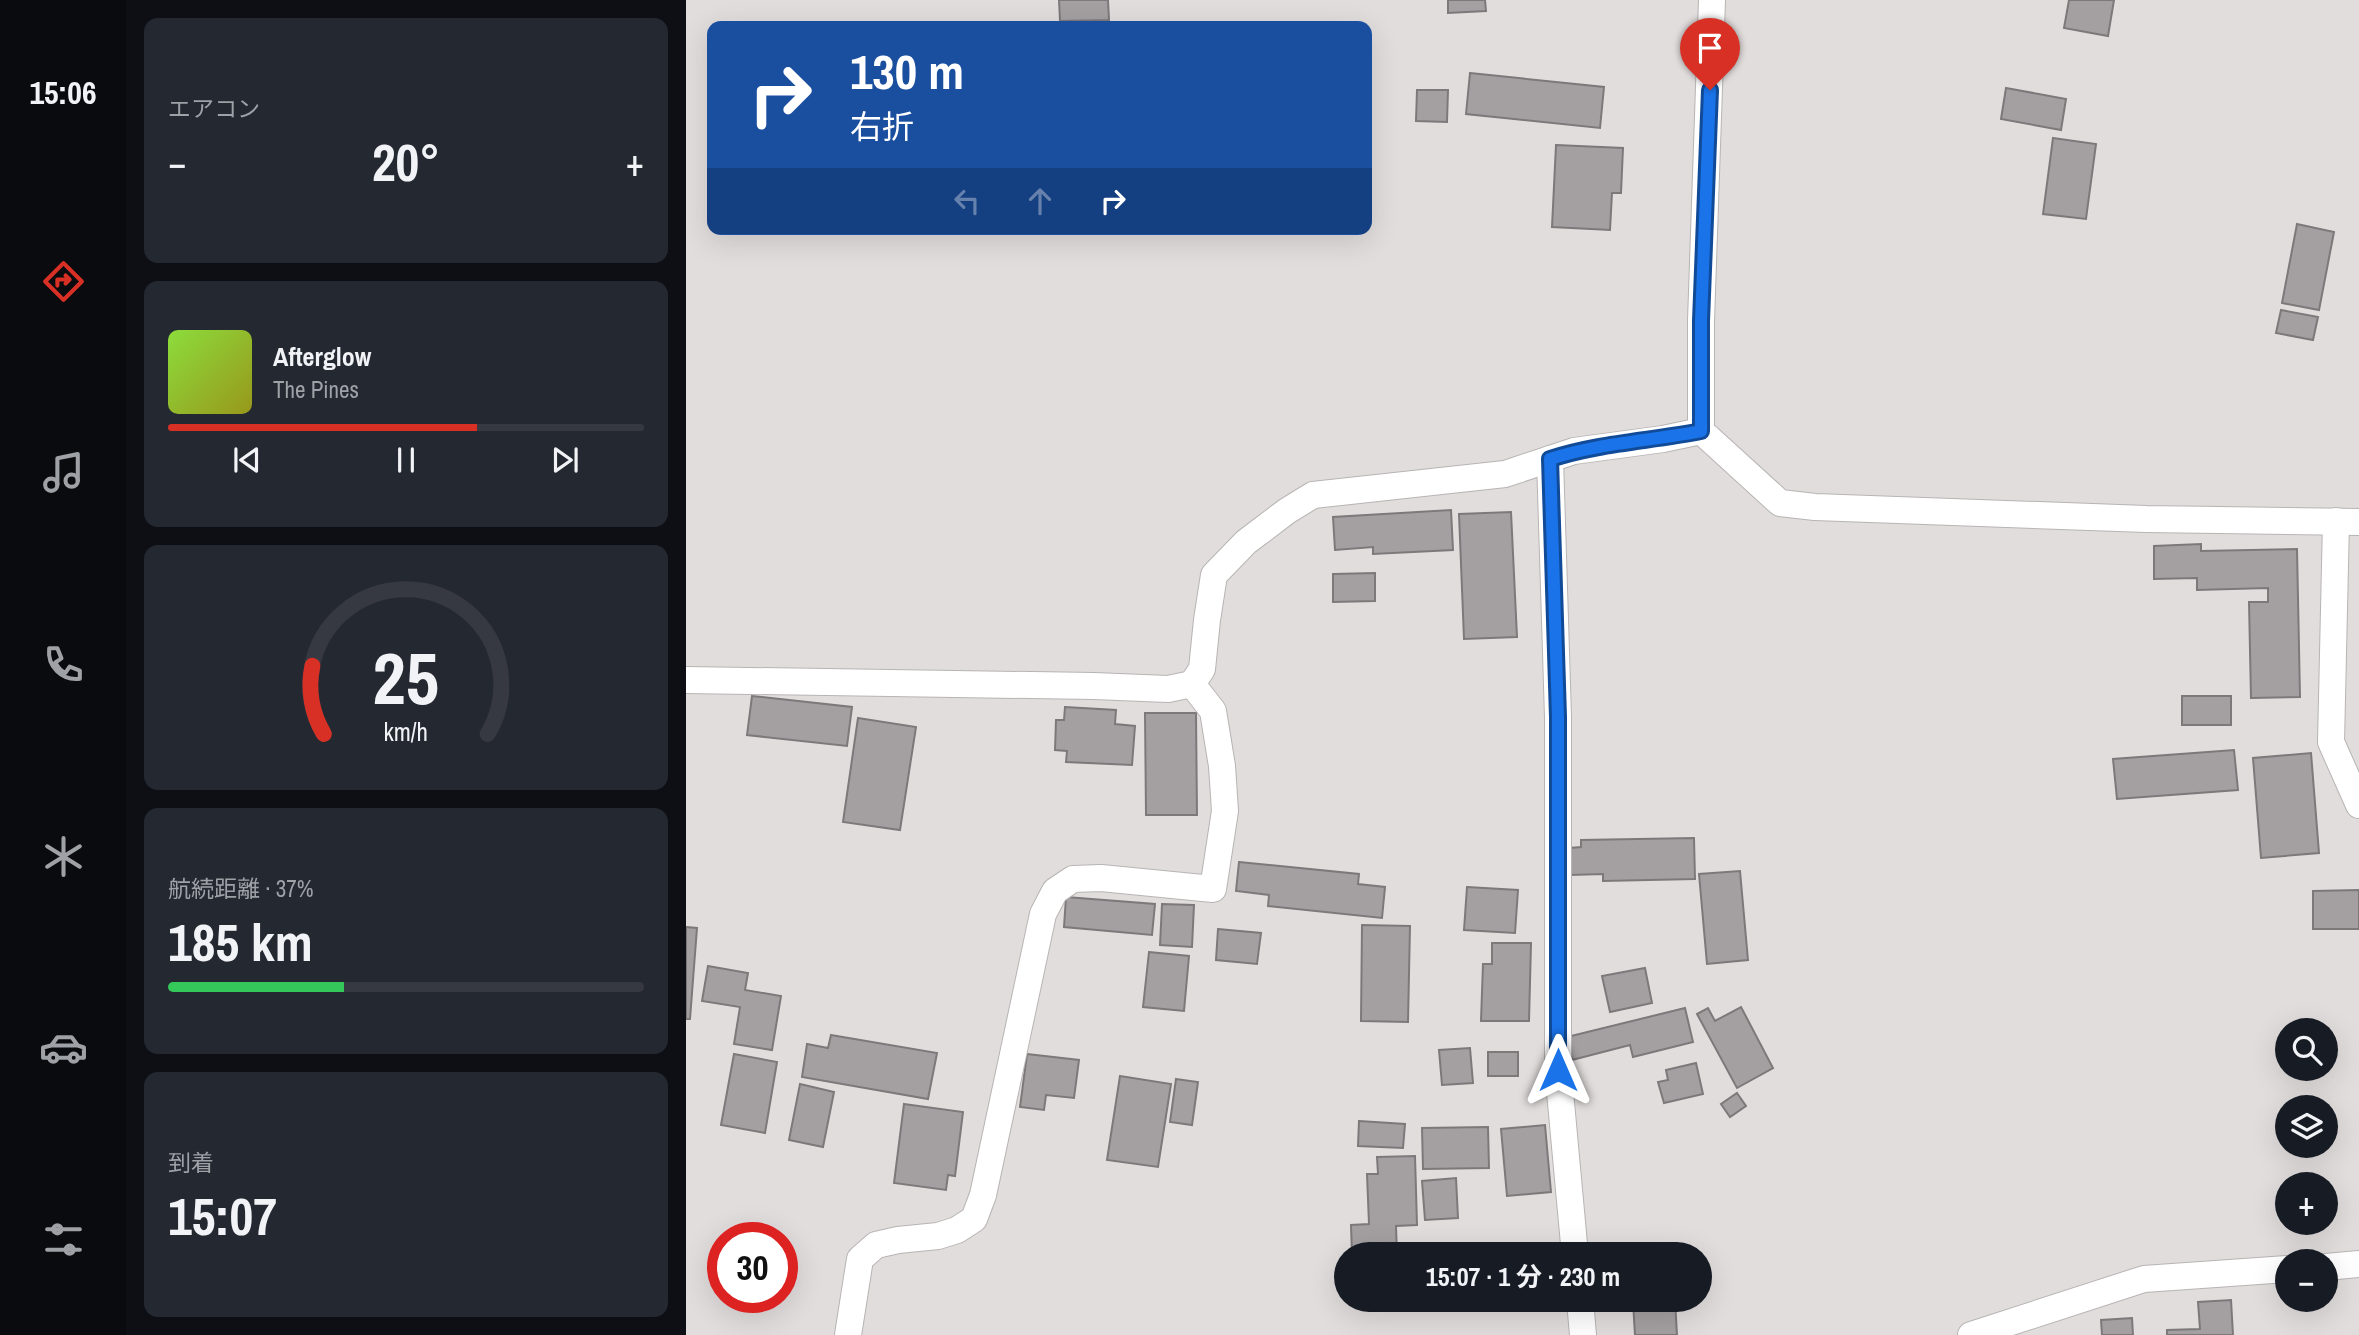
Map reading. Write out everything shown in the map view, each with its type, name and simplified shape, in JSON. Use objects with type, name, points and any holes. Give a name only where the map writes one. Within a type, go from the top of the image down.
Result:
[{"type":"street","points":[[1712,0],[1701,321],[1701,431],[1780,503],[1815,507],[2133,519],[2348,522],[2331,742],[2359,805]]},
{"type":"street","points":[[686,680],[1168,689],[1192,684],[1202,670],[1206,620],[1214,575],[1246,542],[1313,495],[1505,474],[1574,451],[1701,431]]},
{"type":"street","points":[[1550,459],[1558,717],[1558,1070],[1575,1242]]},
{"type":"street","points":[[848,1335],[860,1259],[876,1245],[938,1236],[957,1230],[974,1219],[983,1195],[1042,914],[1055,891],[1073,879],[1101,878],[1213,889],[1225,811],[1222,766],[1213,711],[1192,684]]},
{"type":"street","points":[[2338,1266],[2359,1264]]},
{"type":"street","points":[[1971,1335],[2144,1279],[2275,1270]]},
{"type":"street","points":[[1581,1312],[1583,1335]]},
{"type":"building","points":[[1059,0],[1108,0],[1109,20],[1060,21]]},
{"type":"building","points":[[1448,0],[1485,0],[1486,11],[1448,13]]},
{"type":"building","points":[[2069,0],[2114,0],[2108,36],[2064,28]]},
{"type":"building","points":[[1470,73],[1604,87],[1600,128],[1466,114]]},
{"type":"building","points":[[2006,88],[2066,99],[2061,130],[2001,119]]},
{"type":"building","points":[[1417,90],[1448,90],[1447,122],[1416,121]]},
{"type":"building","points":[[2053,138],[2096,144],[2086,219],[2043,214]]},
{"type":"building","points":[[1556,145],[1623,148],[1621,193],[1612,193],[1610,230],[1552,227]]},
{"type":"building","points":[[2297,224],[2334,232],[2319,310],[2282,303]]},
{"type":"building","points":[[2281,310],[2318,317],[2313,340],[2276,333]]},
{"type":"building","points":[[1451,510],[1453,550],[1373,554],[1373,547],[1335,550],[1333,517]]},
{"type":"building","points":[[1511,512],[1517,637],[1464,639],[1459,514]]},
{"type":"building","points":[[2201,544],[2201,551],[2297,549],[2300,697],[2251,698],[2249,602],[2268,602],[2268,588],[2197,590],[2197,578],[2154,579],[2154,546]]},
{"type":"building","points":[[1375,573],[1375,601],[1333,602],[1333,574]]},
{"type":"building","points":[[752,696],[852,707],[847,746],[747,735]]},
{"type":"building","points":[[2182,696],[2231,696],[2231,725],[2182,725]]},
{"type":"building","points":[[1065,707],[1116,710],[1115,724],[1135,726],[1132,765],[1066,762],[1067,751],[1055,750],[1056,720],[1064,720]]},
{"type":"building","points":[[1145,713],[1196,713],[1197,815],[1146,815]]},
{"type":"building","points":[[858,718],[916,727],[900,830],[843,822]]},
{"type":"building","points":[[2234,750],[2238,790],[2117,799],[2113,759]]},
{"type":"building","points":[[2311,753],[2319,853],[2261,858],[2253,758]]},
{"type":"building","points":[[1694,838],[1695,879],[1603,881],[1603,874],[1570,875],[1570,848],[1581,847],[1581,840]]},
{"type":"building","points":[[1239,862],[1359,874],[1358,884],[1385,887],[1382,918],[1268,906],[1269,895],[1236,891]]},
{"type":"building","points":[[1740,871],[1748,960],[1707,964],[1699,874]]},
{"type":"building","points":[[1467,887],[1518,890],[1515,933],[1464,930]]},
{"type":"building","points":[[2359,890],[2359,929],[2313,929],[2313,891]]},
{"type":"building","points":[[1066,897],[1155,904],[1152,935],[1064,927]]},
{"type":"building","points":[[1162,904],[1194,905],[1192,947],[1160,945]]},
{"type":"building","points":[[1362,925],[1410,926],[1408,1022],[1361,1021]]},
{"type":"building","points":[[686,927],[697,928],[690,1019],[686,1019]]},
{"type":"building","points":[[1218,929],[1261,933],[1257,964],[1216,960]]},
{"type":"building","points":[[1492,943],[1531,943],[1529,1021],[1481,1021],[1483,964],[1492,964]]},
{"type":"building","points":[[1149,952],[1189,956],[1184,1011],[1143,1007]]},
{"type":"building","points":[[708,966],[748,973],[745,990],[781,996],[772,1050],[734,1044],[740,1007],[702,1001]]},
{"type":"building","points":[[1645,968],[1652,1003],[1610,1012],[1602,976]]},
{"type":"building","points":[[1741,1007],[1773,1068],[1737,1088],[1697,1014],[1708,1008],[1715,1021]]},
{"type":"building","points":[[1685,1008],[1693,1042],[1633,1057],[1630,1045],[1572,1060],[1567,1037]]},
{"type":"building","points":[[831,1035],[937,1053],[928,1099],[802,1077],[807,1044],[828,1048]]},
{"type":"building","points":[[1470,1048],[1473,1083],[1442,1085],[1439,1050]]},
{"type":"building","points":[[1488,1052],[1518,1052],[1518,1076],[1488,1076]]},
{"type":"building","points":[[734,1054],[777,1062],[765,1133],[721,1125]]},
{"type":"building","points":[[1027,1054],[1079,1060],[1074,1098],[1046,1095],[1044,1110],[1020,1107]]},
{"type":"building","points":[[1696,1063],[1703,1094],[1664,1103],[1658,1082],[1668,1080],[1666,1070]]},
{"type":"building","points":[[1120,1076],[1171,1084],[1158,1167],[1107,1160]]},
{"type":"building","points":[[1176,1079],[1198,1082],[1192,1125],[1170,1122]]},
{"type":"building","points":[[800,1084],[834,1092],[823,1147],[789,1140]]},
{"type":"building","points":[[1737,1093],[1746,1106],[1730,1117],[1721,1104]]},
{"type":"building","points":[[904,1104],[963,1112],[955,1176],[948,1175],[946,1190],[894,1183]]},
{"type":"building","points":[[1359,1121],[1405,1124],[1403,1148],[1358,1146]]},
{"type":"building","points":[[1545,1125],[1551,1192],[1507,1196],[1501,1129]]},
{"type":"building","points":[[1488,1127],[1489,1168],[1423,1169],[1422,1128]]},
{"type":"building","points":[[1415,1156],[1417,1225],[1396,1226],[1397,1242],[1352,1242],[1351,1225],[1369,1224],[1367,1174],[1378,1174],[1377,1157]]},
{"type":"building","points":[[1456,1178],[1458,1218],[1425,1220],[1422,1181]]},
{"type":"building","points":[[2231,1300],[2233,1335],[2167,1335],[2167,1330],[2200,1329],[2198,1302]]},
{"type":"building","points":[[1634,1312],[1676,1312],[1677,1335],[1635,1335]]},
{"type":"building","points":[[2132,1318],[2133,1335],[2102,1335],[2101,1320]]},
{"type":"route","points":[[1558,1070],[1558,717],[1550,459],[1574,451],[1701,431],[1701,321],[1710,90]]}]
